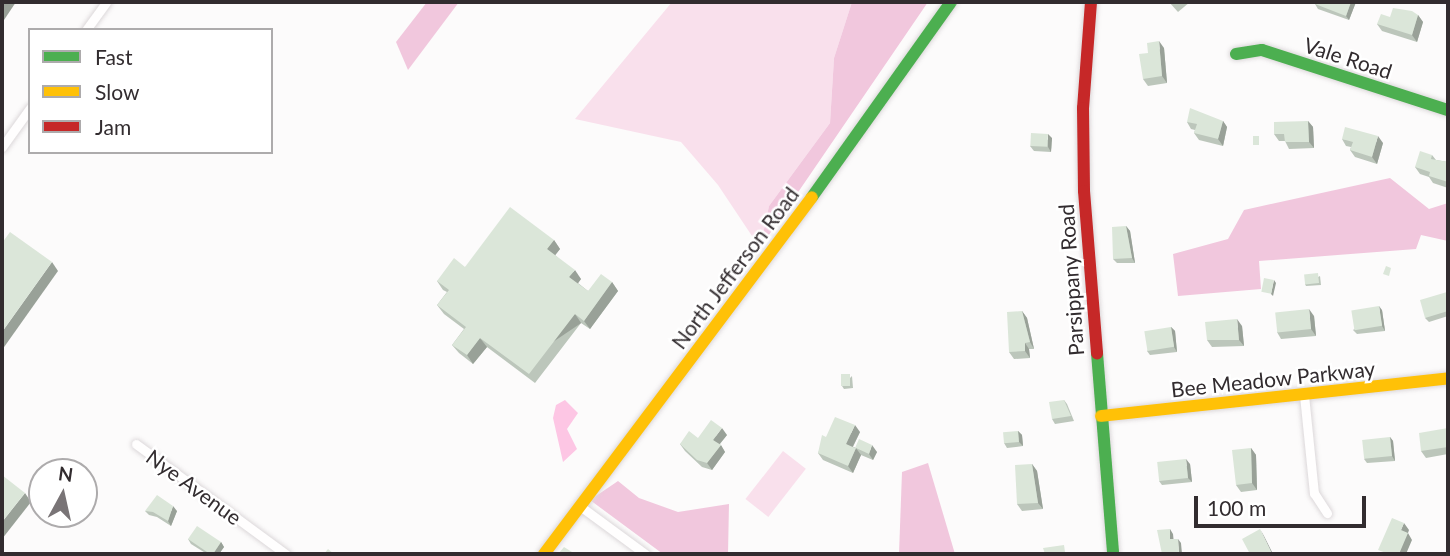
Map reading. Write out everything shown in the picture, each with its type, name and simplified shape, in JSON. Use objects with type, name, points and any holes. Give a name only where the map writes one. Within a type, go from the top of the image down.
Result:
[{"type":"street","points":[[87,28],[106,2]]},
{"type":"street","name":"North Jefferson Road","points":[[544,554],[822,184],[951,2]]},
{"type":"street","name":"Parsippany Road","points":[[1091,2],[1083,107],[1084,191],[1113,554]]},
{"type":"street","name":"Vale Road","points":[[1236,54],[1262,50],[1448,110]]},
{"type":"street","points":[[2,147],[28,111]]},
{"type":"street","name":"Bee Meadow Parkway","points":[[1101,416],[1448,378]]},
{"type":"street","points":[[1304,395],[1314,494],[1327,513]]},
{"type":"street","name":"Nye Avenue","points":[[136,444],[286,554]]},
{"type":"street","points":[[580,506],[645,554]]},
{"type":"shaded area","points":[[427,2],[459,2],[408,70],[396,42]]},
{"type":"shaded area","points":[[672,2],[852,2],[834,58],[830,123],[769,206],[760,248],[718,185],[681,142],[575,119]]},
{"type":"shaded area","points":[[852,2],[928,2],[760,248],[769,206],[830,123],[834,58]]},
{"type":"shaded area","points":[[1390,178],[1429,209],[1448,203],[1448,241],[1421,235],[1416,249],[1259,261],[1261,289],[1178,296],[1173,254],[1228,239],[1244,210]]},
{"type":"shaded area","points":[[565,400],[578,413],[567,429],[577,449],[563,462],[553,418],[556,405]]},
{"type":"shaded area","points":[[783,451],[806,469],[768,517],[745,499]]},
{"type":"shaded area","points":[[928,463],[955,554],[899,554],[902,472]]},
{"type":"shaded area","points":[[618,481],[639,498],[678,512],[729,504],[728,554],[663,554],[590,500]]},
{"type":"building","points":[[1351,2],[1346,16],[1315,4]]},
{"type":"building","points":[[1393,8],[1412,11],[1418,15],[1412,35],[1377,24],[1381,14],[1390,17]]},
{"type":"building","points":[[1159,41],[1162,76],[1143,79],[1139,54],[1148,53],[1147,43]]},
{"type":"building","points":[[1190,108],[1223,121],[1218,139],[1194,133],[1197,124],[1187,122]]},
{"type":"building","points":[[1308,121],[1309,142],[1285,142],[1284,134],[1274,134],[1274,122]]},
{"type":"building","points":[[1345,127],[1378,136],[1372,157],[1350,150],[1353,142],[1342,139]]},
{"type":"building","points":[[1031,133],[1048,134],[1047,147],[1030,146]]},
{"type":"building","points":[[1253,136],[1259,136],[1259,145],[1253,145]]},
{"type":"building","points":[[1420,151],[1432,155],[1431,159],[1448,162],[1448,182],[1429,176],[1430,172],[1415,167]]},
{"type":"building","points":[[510,207],[554,240],[547,249],[575,270],[569,277],[588,291],[601,274],[612,282],[584,321],[575,314],[529,374],[480,338],[467,355],[452,345],[466,327],[437,305],[449,290],[437,281],[454,258],[465,267]]},
{"type":"building","points":[[1126,226],[1132,258],[1113,259],[1112,227]]},
{"type":"building","points":[[10,232],[52,262],[2,332],[2,243]]},
{"type":"building","points":[[1386,266],[1391,268],[1389,276],[1383,274]]},
{"type":"building","points":[[1318,273],[1319,283],[1305,284],[1304,274]]},
{"type":"building","points":[[1264,278],[1274,280],[1271,294],[1261,292]]},
{"type":"building","points":[[1447,292],[1448,311],[1425,318],[1420,300]]},
{"type":"building","points":[[1379,306],[1382,326],[1354,330],[1351,310]]},
{"type":"building","points":[[1309,309],[1311,329],[1277,332],[1275,313]]},
{"type":"building","points":[[1022,311],[1030,342],[1025,343],[1025,351],[1009,352],[1007,312]]},
{"type":"building","points":[[1237,319],[1239,340],[1207,340],[1205,322]]},
{"type":"building","points":[[1171,327],[1174,347],[1147,351],[1144,331]]},
{"type":"building","points":[[841,374],[850,374],[850,386],[841,386]]},
{"type":"building","points":[[1064,400],[1071,416],[1052,419],[1049,402]]},
{"type":"building","points":[[835,417],[855,425],[846,444],[855,448],[859,439],[872,445],[869,454],[856,448],[848,466],[818,453],[822,435],[826,437]]},
{"type":"building","points":[[711,420],[722,428],[713,440],[721,445],[707,463],[697,460],[680,444],[689,431],[698,438]]},
{"type":"building","points":[[1448,428],[1448,447],[1421,451],[1419,433]]},
{"type":"building","points":[[1018,431],[1019,442],[1004,443],[1003,432]]},
{"type":"building","points":[[1390,437],[1392,456],[1364,459],[1362,440]]},
{"type":"building","points":[[1251,448],[1252,483],[1236,485],[1232,450]]},
{"type":"building","points":[[1186,459],[1188,478],[1159,481],[1157,462]]},
{"type":"building","points":[[1032,464],[1038,503],[1017,504],[1015,465]]},
{"type":"building","points":[[2,475],[25,493],[2,522]]},
{"type":"building","points":[[157,495],[173,506],[168,521],[153,512],[145,511]]},
{"type":"building","points":[[1392,518],[1404,523],[1401,530],[1408,533],[1399,554],[1378,550]]},
{"type":"building","points":[[197,526],[221,542],[213,554],[188,539]]},
{"type":"building","points":[[1170,529],[1170,539],[1178,539],[1179,554],[1162,554],[1157,530]]},
{"type":"building","points":[[1260,529],[1272,554],[1250,554],[1242,539]]},
{"type":"building","points":[[1064,545],[1065,552],[1060,554],[1045,554],[1043,548]]},
{"type":"building","points":[[564,547],[572,552],[558,554]]},
{"type":"traffic: fast","points":[[812,197],[951,2]]},
{"type":"traffic: fast","points":[[1236,54],[1262,50],[1448,110]]},
{"type":"traffic: fast","points":[[1097,353],[1113,554]]},
{"type":"traffic: slow","points":[[544,554],[812,197]]},
{"type":"traffic: slow","points":[[1101,416],[1448,378]]},
{"type":"traffic: jam","points":[[1091,2],[1083,108],[1084,191],[1097,353]]}]
